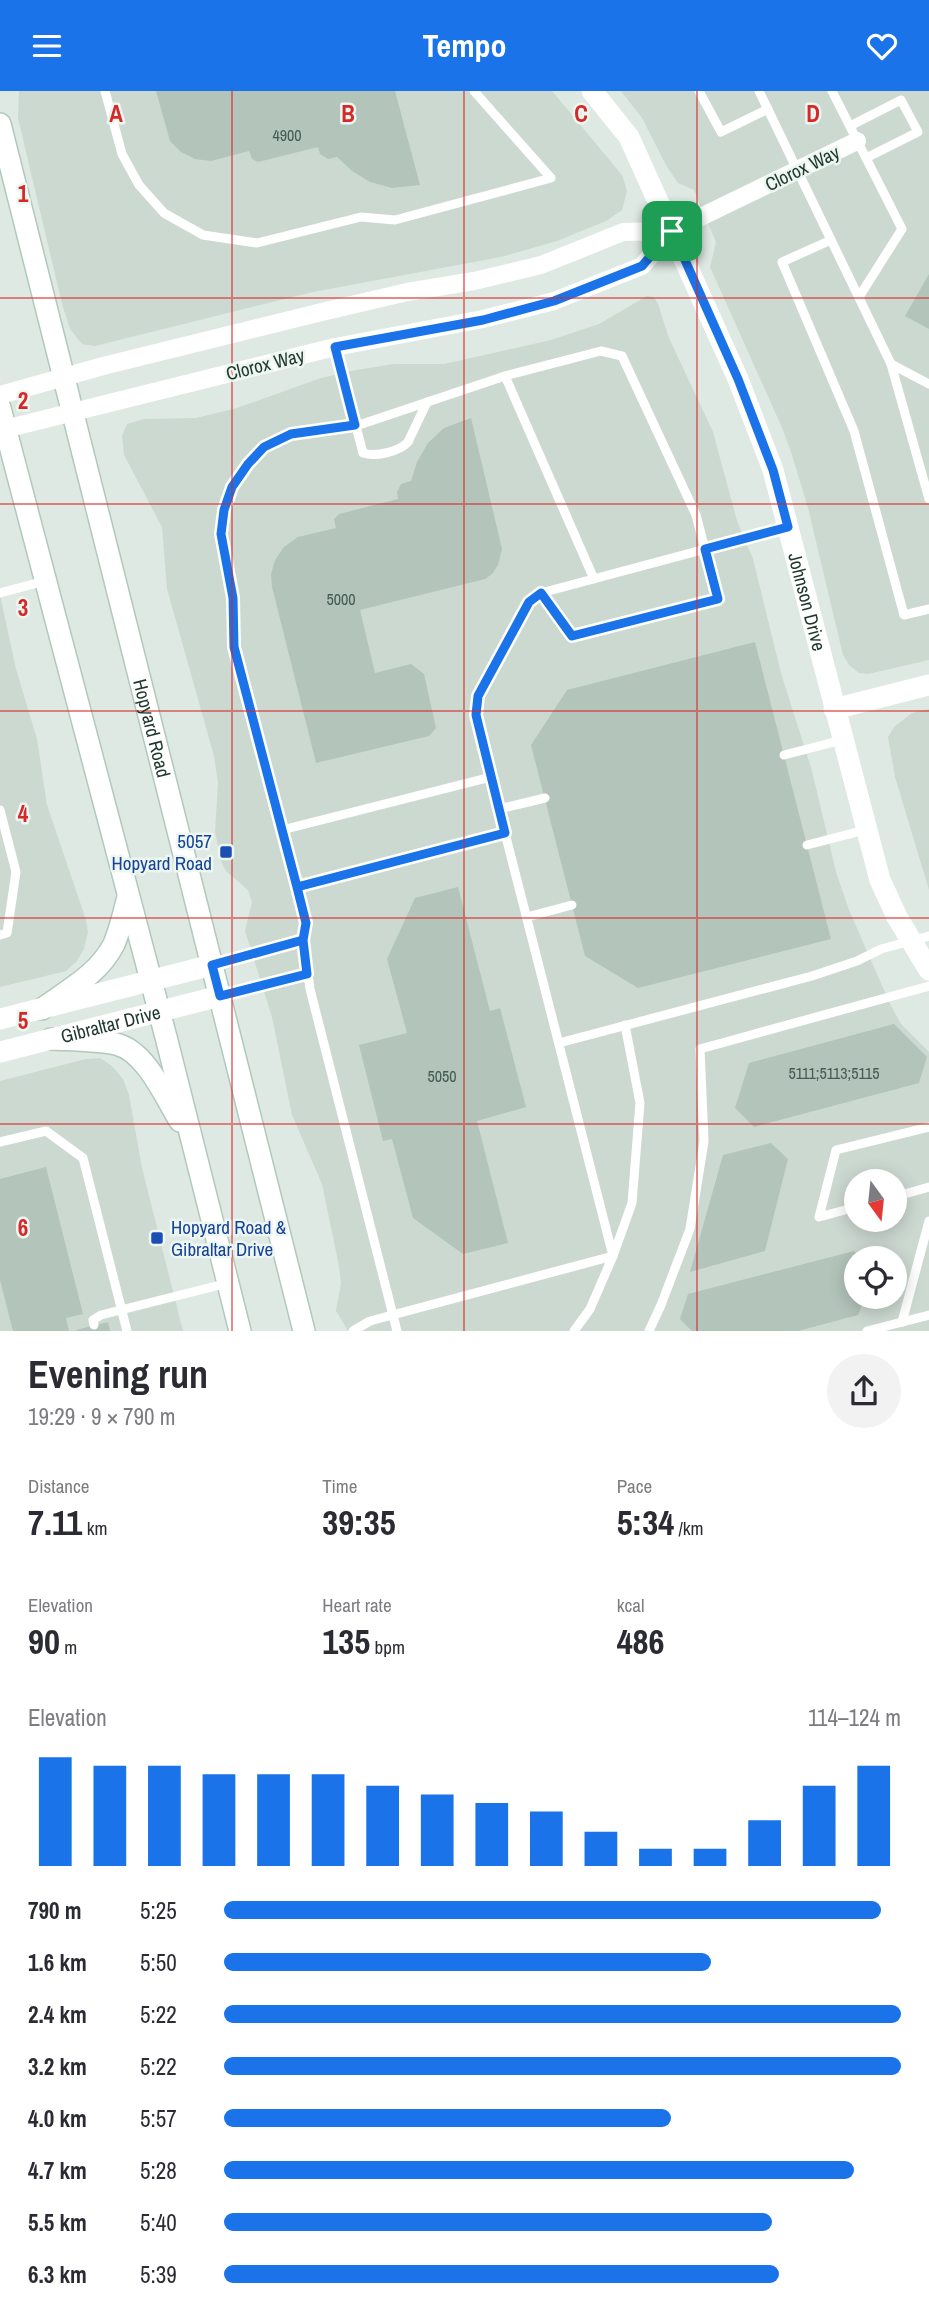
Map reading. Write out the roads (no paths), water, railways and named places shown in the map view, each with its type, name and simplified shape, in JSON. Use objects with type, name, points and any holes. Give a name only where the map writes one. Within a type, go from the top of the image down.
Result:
[{"type":"main road","name":"Johnson Drive","points":[[593,91],[629,137],[672,231],[773,470],[880,880],[897,917],[920,939],[929,970]]},
{"type":"main road","name":"Hopyard Road","points":[[0,124],[304,1331]]},
{"type":"main road","points":[[0,408],[159,1011],[240,1331]]},
{"type":"main road","points":[[834,709],[929,685]]},
{"type":"main road","points":[[42,1009],[91,975],[105,960],[115,942],[128,897]]},
{"type":"main road","name":"Gibraltar Drive","points":[[0,1019],[212,965]]},
{"type":"main road","name":"Gibraltar Drive","points":[[0,1052],[220,996]]},
{"type":"main road","points":[[51,1038],[116,1044],[131,1051],[142,1060],[191,1138]]},
{"type":"street","name":"Clorox Way","points":[[5,429],[335,347],[483,320],[554,301],[642,266],[672,231],[797,170],[854,133]]},
{"type":"street","name":"Clorox Way","points":[[0,395],[353,304],[541,265],[623,232],[672,231]]},
{"type":"lane","points":[[105,91],[122,154],[139,185],[164,213],[203,235],[257,243],[361,217],[395,221],[551,179],[474,91]]},
{"type":"lane","points":[[699,91],[721,132],[768,109]]},
{"type":"lane","points":[[760,91],[891,364],[929,499]]},
{"type":"lane","points":[[832,91],[902,229],[859,297]]},
{"type":"lane","points":[[854,133],[901,100],[918,132],[866,158]]},
{"type":"lane","points":[[831,240],[782,262],[854,431],[904,615],[929,609]]},
{"type":"lane","points":[[335,347],[363,453],[371,456],[404,447],[427,402]]},
{"type":"lane","points":[[397,1331],[307,974],[303,940],[306,923],[234,647],[233,598],[221,534],[224,510],[232,487],[248,464],[264,447],[291,434],[355,425],[505,376],[601,351],[622,356],[696,515],[718,599],[572,636],[541,593]]},
{"type":"lane","points":[[891,364],[929,384]]},
{"type":"lane","points":[[505,376],[594,579]]},
{"type":"lane","points":[[614,1256],[491,777],[476,715],[478,696],[529,602],[541,593],[788,527]]},
{"type":"lane","points":[[0,593],[45,581]]},
{"type":"lane","points":[[784,755],[842,740]]},
{"type":"lane","points":[[282,830],[491,777]]},
{"type":"lane","points":[[499,809],[545,797]]},
{"type":"lane","points":[[0,810],[16,872],[7,933],[0,935]]},
{"type":"lane","points":[[807,845],[867,830]]},
{"type":"lane","points":[[297,887],[505,833]]},
{"type":"lane","points":[[527,917],[572,905]]},
{"type":"lane","points":[[559,1042],[812,976],[857,961],[881,949],[920,939]]},
{"type":"lane","points":[[212,965],[303,940]]},
{"type":"lane","points":[[220,996],[307,974]]},
{"type":"lane","points":[[649,1331],[690,1229],[704,1141],[700,1049],[929,986]]},
{"type":"lane","points":[[574,1331],[590,1309],[614,1256],[632,1203],[640,1103],[625,1025]]},
{"type":"lane","points":[[844,1210],[819,1217],[836,1150],[929,1127]]},
{"type":"lane","points":[[0,1142],[46,1131],[83,1158],[127,1331]]},
{"type":"lane","points":[[907,1193],[929,1187]]},
{"type":"lane","points":[[902,1322],[929,1221]]},
{"type":"lane","points":[[353,1331],[370,1321],[614,1256]]},
{"type":"lane","points":[[94,1325],[93,1321],[101,1315],[228,1283]]},
{"type":"lane","points":[[867,1331],[929,1315]]},
{"type":"place","name":"5057 Hopyard Road","points":[[226,852]]},
{"type":"place","name":"Hopyard Road & Gibraltar Drive","points":[[157,1238]]}]
